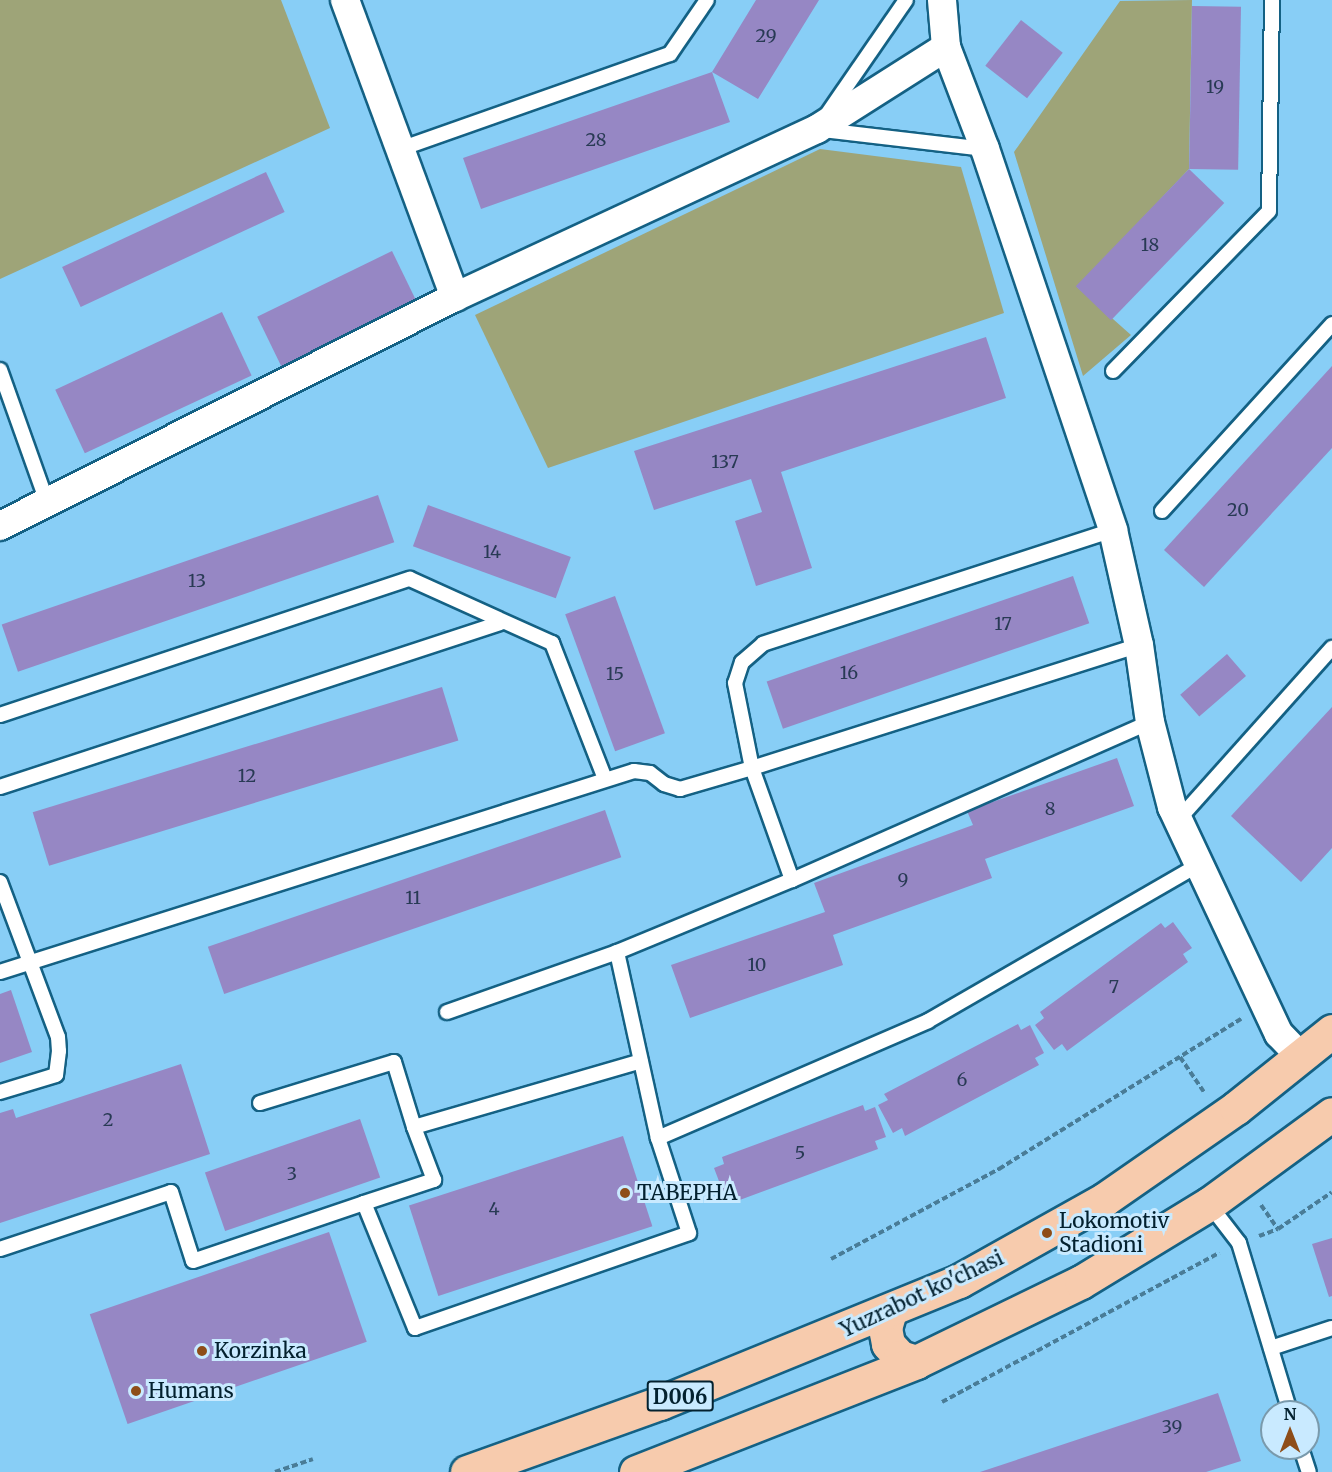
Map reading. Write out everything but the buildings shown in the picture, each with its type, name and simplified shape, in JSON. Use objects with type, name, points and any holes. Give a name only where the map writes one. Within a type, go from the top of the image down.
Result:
[{"type":"main road","name":"Yuzrabot ko'chasi","points":[[467,1472],[660,1403],[959,1281],[1105,1199],[1236,1108],[1332,1031]]},
{"type":"main road","name":"D006","points":[[636,1472],[672,1466],[916,1362],[1081,1282],[1209,1204],[1332,1114]]},
{"type":"main road","points":[[890,1311],[885,1328],[888,1344],[900,1357],[916,1362]]},
{"type":"street","points":[[345,0],[455,297]]},
{"type":"street","points":[[942,0],[946,47],[985,149],[1113,530],[1139,645],[1150,722],[1178,820],[1279,1034],[1300,1056]]},
{"type":"street","points":[[0,526],[455,297],[817,129],[946,47]]},
{"type":"lane","points":[[400,149],[670,54],[707,0]]},
{"type":"lane","points":[[906,0],[817,129],[985,149]]},
{"type":"lane","points":[[1113,370],[1269,211],[1272,0]]},
{"type":"lane","points":[[1162,511],[1332,324]]},
{"type":"lane","points":[[0,370],[47,502]]},
{"type":"lane","points":[[792,880],[752,768],[735,683],[742,662],[763,644],[1113,530]]},
{"type":"lane","points":[[0,715],[410,579],[552,643],[605,779]]},
{"type":"lane","points":[[0,787],[503,622]]},
{"type":"lane","points":[[0,972],[605,779],[634,771],[650,773],[664,784],[680,789],[1139,645]]},
{"type":"lane","points":[[1178,820],[1332,648]]},
{"type":"lane","points":[[447,1012],[617,952],[792,880],[1150,722]]},
{"type":"lane","points":[[658,1138],[928,1021],[1198,865]]},
{"type":"lane","points":[[0,882],[27,963],[58,1037],[56,1075],[0,1092]]},
{"type":"lane","points":[[364,1203],[415,1328],[689,1233],[658,1138],[617,952]]},
{"type":"lane","points":[[414,1127],[641,1061]]},
{"type":"lane","points":[[0,1249],[171,1192],[193,1260],[434,1180],[414,1127],[394,1062],[260,1103]]},
{"type":"lane","points":[[1209,1204],[1239,1243],[1286,1400]]},
{"type":"lane","points":[[1271,1348],[1332,1328]]},
{"type":"path","points":[[831,1258],[999,1169],[1264,1004]]},
{"type":"path","points":[[1180,1058],[1200,1086]]},
{"type":"path","points":[[942,1402],[1239,1243],[1278,1229],[1332,1192]]},
{"type":"path","points":[[1262,1206],[1278,1229]]},
{"type":"path","points":[[274,1472],[313,1459]]},
{"type":"green space","points":[[0,0],[281,0],[330,128],[0,279]]},
{"type":"green space","points":[[1192,0],[1189,169],[1077,287],[1131,335],[1083,376],[1014,152],[1120,1]]},
{"type":"green space","points":[[820,149],[961,167],[1004,313],[548,468],[475,315]]},
{"type":"place","name":"ТАВЕРНА","points":[[625,1193]]},
{"type":"place","name":"Lokomotiv Stadioni","points":[[1047,1233]]},
{"type":"place","name":"Korzinka","points":[[202,1351]]},
{"type":"place","name":"Humans","points":[[136,1391]]}]
